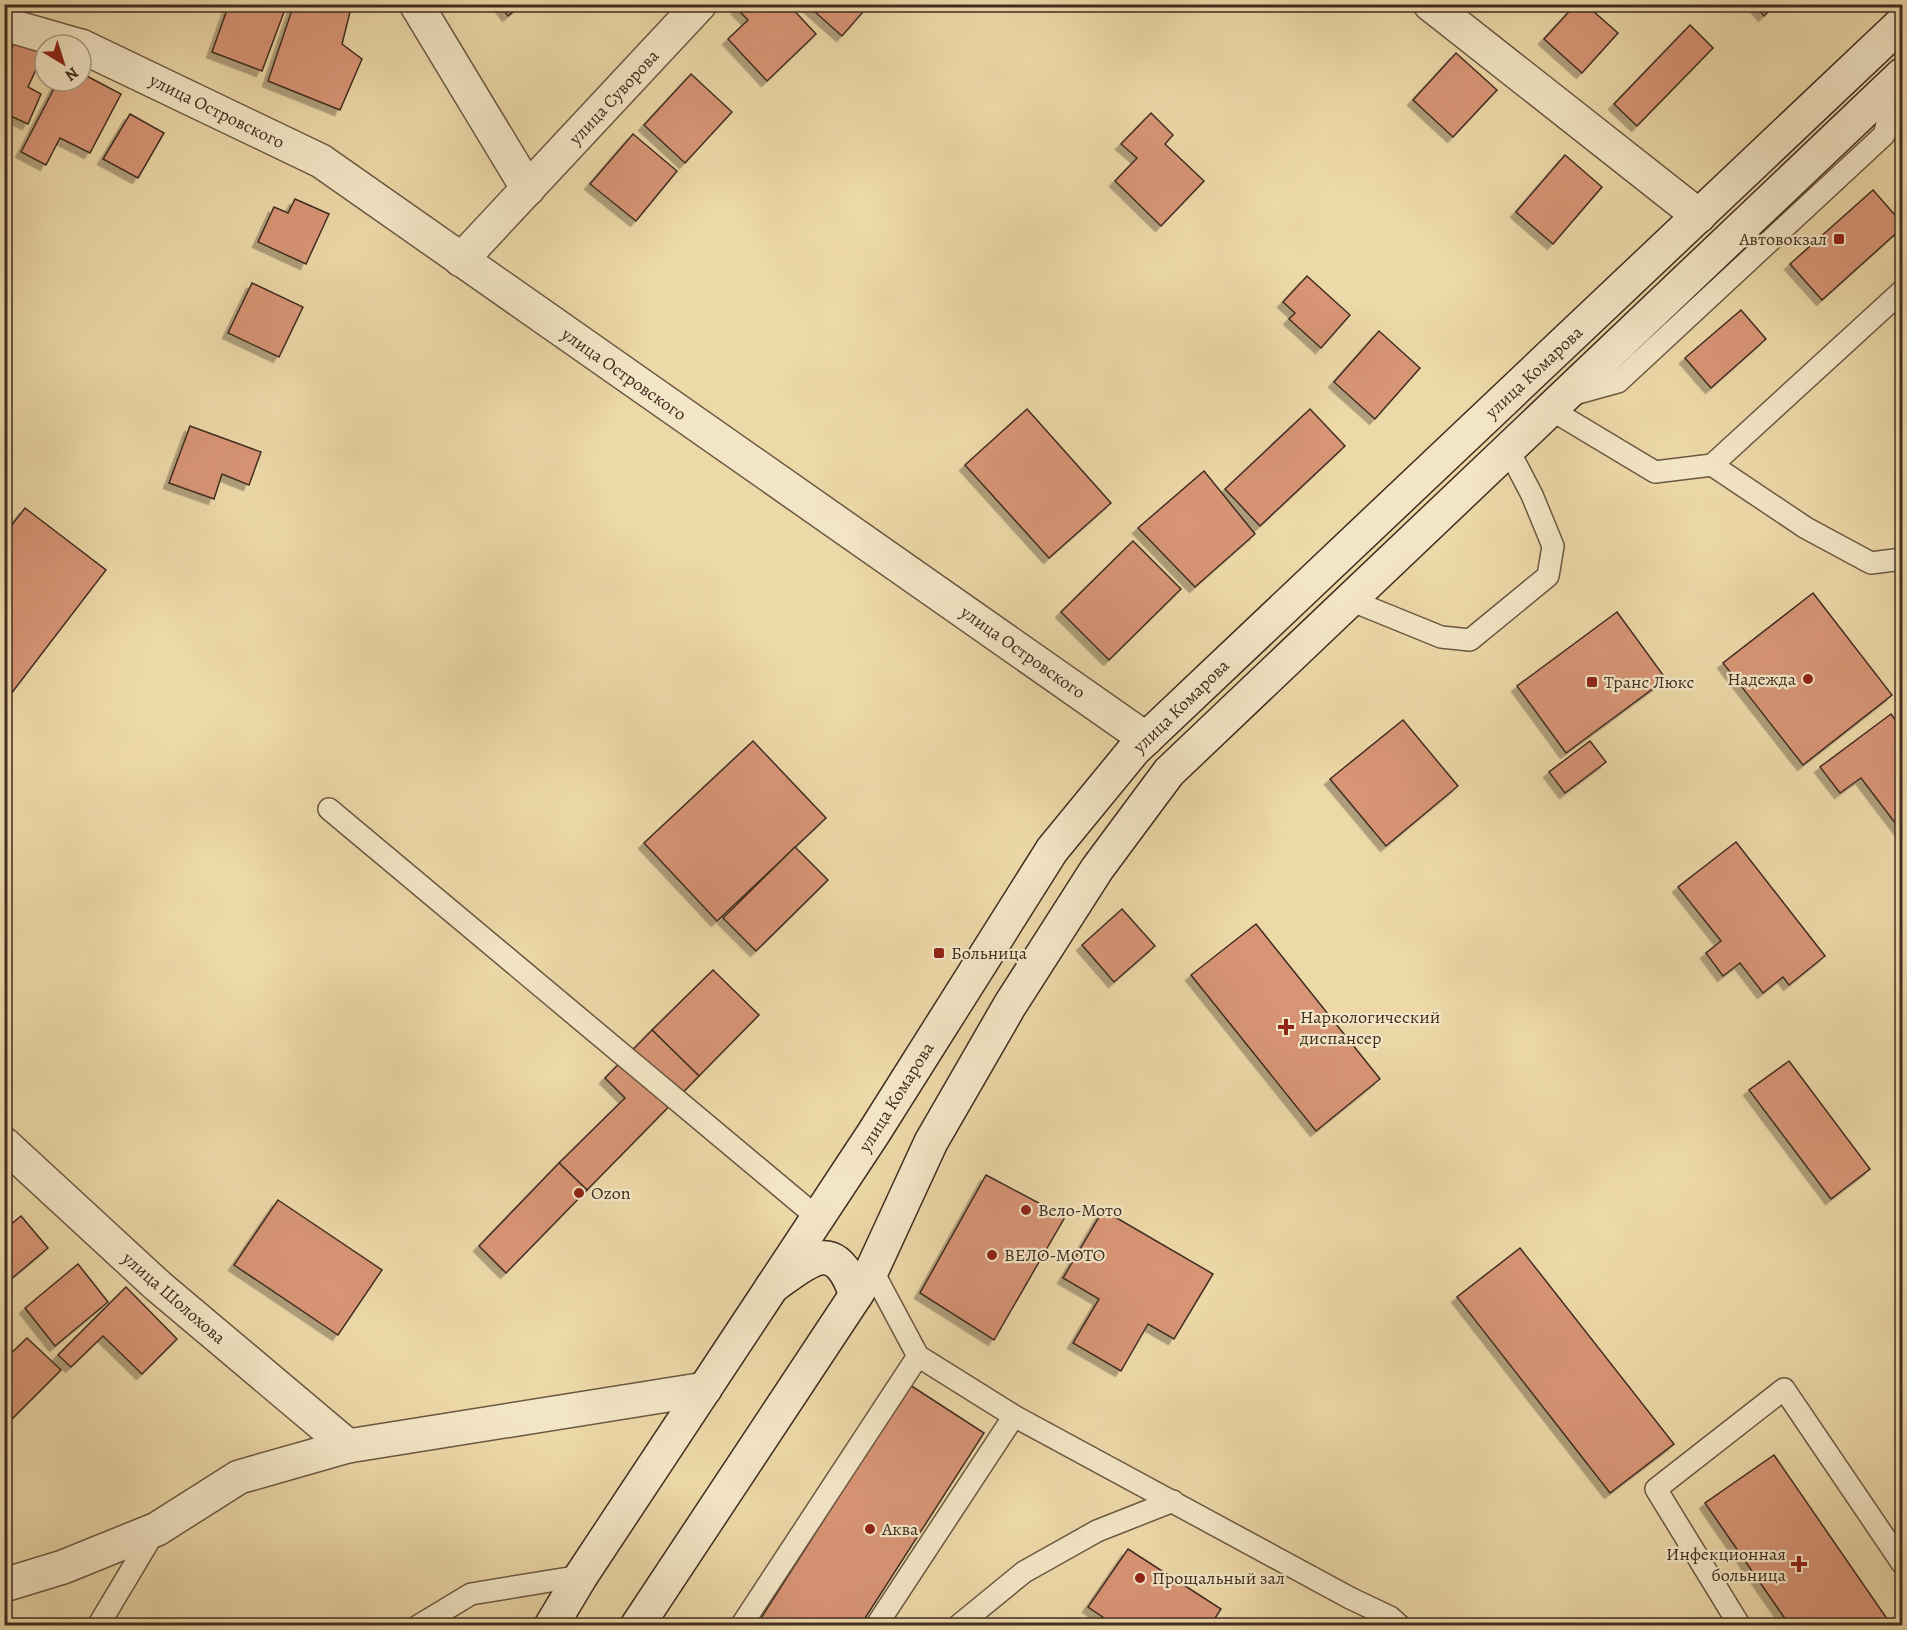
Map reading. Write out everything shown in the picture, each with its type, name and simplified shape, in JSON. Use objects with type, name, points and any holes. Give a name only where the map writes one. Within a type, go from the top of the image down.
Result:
[{"type":"street","points":[[416,4],[528,189]]},
{"type":"street","name":"улица Суворова","points":[[461,260],[700,4]]},
{"type":"street","points":[[1430,4],[1699,216]]},
{"type":"street","name":"улица Комарова","points":[[551,1626],[581,1576],[818,1218],[1052,850],[1146,739],[1902,23]]},
{"type":"street","name":"улица Островского","points":[[4,24],[35,33]]},
{"type":"street","name":"улица Островского","points":[[93,53],[321,161],[1146,739]]},
{"type":"street","name":"улица Комарова","points":[[638,1626],[864,1282],[931,1142],[1010,1005],[1098,869],[1169,772],[1901,77]]},
{"type":"street","name":"улица Шолохова","points":[[4,1144],[158,1286],[348,1446]]},
{"type":"street","points":[[772,1287],[809,1260],[828,1258],[839,1263],[850,1277],[864,1282]]},
{"type":"street","points":[[6,1582],[63,1568],[157,1528],[239,1477],[348,1446],[705,1389]]},
{"type":"lane","points":[[1556,404],[1655,472],[1712,465],[1902,291]]},
{"type":"lane","points":[[1350,600],[1441,638],[1470,640],[1548,576],[1553,546],[1532,495],[1508,449]]},
{"type":"lane","points":[[1712,465],[1806,528],[1871,563],[1902,559]]},
{"type":"lane","points":[[329,809],[818,1218]]},
{"type":"lane","points":[[864,1282],[918,1356],[1014,1416],[1350,1598],[1390,1617],[1400,1626]]},
{"type":"lane","points":[[741,1626],[918,1356]]},
{"type":"lane","points":[[1740,1626],[1656,1489],[1784,1389],[1902,1563]]},
{"type":"lane","points":[[876,1626],[1014,1416]]},
{"type":"lane","points":[[958,1626],[1024,1572],[1096,1531],[1173,1501]]},
{"type":"lane","points":[[98,1626],[157,1528]]},
{"type":"lane","points":[[418,1626],[471,1594],[581,1576]]},
{"type":"building","points":[[229,4],[287,4],[262,71],[212,52]]},
{"type":"building","points":[[294,4],[352,4],[342,44],[362,59],[340,110],[268,81]]},
{"type":"building","points":[[499,4],[522,4],[508,16]]},
{"type":"building","points":[[742,4],[788,4],[816,34],[767,81],[728,39],[748,20],[737,9]]},
{"type":"building","points":[[806,4],[869,4],[869,5],[842,36]]},
{"type":"building","points":[[1576,4],[1585,4],[1618,33],[1582,73],[1544,39]]},
{"type":"building","points":[[1754,4],[1776,4],[1764,16]]},
{"type":"building","points":[[1690,25],[1713,48],[1637,126],[1614,104]]},
{"type":"building","points":[[15,41],[33,49],[33,76],[28,87],[33,90],[33,93],[41,94],[28,124],[4,113],[4,65]]},
{"type":"building","points":[[1456,53],[1497,90],[1453,137],[1413,100]]},
{"type":"building","points":[[691,74],[732,112],[685,163],[644,125]]},
{"type":"building","points":[[93,79],[121,94],[90,153],[60,138],[46,165],[21,152],[52,93],[93,93]]},
{"type":"building","points":[[1151,113],[1173,135],[1165,144],[1204,181],[1161,226],[1115,181],[1137,158],[1121,144]]},
{"type":"building","points":[[130,114],[164,133],[138,178],[103,159]]},
{"type":"building","points":[[633,134],[677,171],[636,221],[590,184]]},
{"type":"building","points":[[1565,155],[1602,187],[1553,244],[1516,212]]},
{"type":"building","points":[[1873,190],[1902,223],[1902,228],[1822,300],[1790,264]]},
{"type":"building","points":[[295,199],[329,214],[306,264],[258,242],[274,207],[288,213]]},
{"type":"building","points":[[1307,276],[1350,315],[1321,348],[1289,319],[1295,313],[1283,302]]},
{"type":"building","points":[[252,283],[303,307],[279,357],[228,333]]},
{"type":"building","points":[[1741,310],[1766,339],[1711,388],[1685,358]]},
{"type":"building","points":[[1379,331],[1420,368],[1375,419],[1334,382]]},
{"type":"building","points":[[1027,409],[1111,503],[1049,558],[965,465]]},
{"type":"building","points":[[1310,409],[1345,446],[1260,526],[1225,489]]},
{"type":"building","points":[[190,426],[261,452],[249,485],[222,474],[214,499],[169,483]]},
{"type":"building","points":[[1204,471],[1255,534],[1195,587],[1138,528]]},
{"type":"building","points":[[25,508],[106,570],[4,703],[4,535]]},
{"type":"building","points":[[1133,541],[1181,589],[1109,660],[1061,612]]},
{"type":"building","name":"Надежда","points":[[1813,593],[1892,695],[1803,765],[1723,663]]},
{"type":"building","name":"Транс Люкс","points":[[1617,612],[1666,679],[1566,753],[1517,686]]},
{"type":"building","points":[[1891,714],[1902,729],[1902,832],[1861,778],[1840,793],[1820,767]]},
{"type":"building","points":[[1403,720],[1458,786],[1386,846],[1330,779]]},
{"type":"building","points":[[753,741],[826,818],[717,921],[644,843]]},
{"type":"building","points":[[1590,741],[1606,762],[1565,793],[1549,772]]},
{"type":"building","points":[[1736,842],[1825,956],[1789,985],[1783,977],[1763,993],[1740,963],[1723,976],[1706,953],[1721,941],[1678,887]]},
{"type":"building","points":[[795,847],[828,880],[756,951],[723,918]]},
{"type":"building","points":[[1122,909],[1155,946],[1114,982],[1082,945]]},
{"type":"building","name":"Наркологический диспансер","points":[[1256,924],[1380,1079],[1316,1131],[1191,975]]},
{"type":"building","points":[[713,970],[759,1015],[699,1076],[652,1030]]},
{"type":"building","points":[[652,1030],[699,1076],[587,1190],[559,1163],[625,1098],[605,1078]]},
{"type":"building","points":[[1789,1061],[1870,1169],[1831,1199],[1749,1090]]},
{"type":"building","points":[[559,1163],[587,1190],[506,1273],[479,1246]]},
{"type":"building","name":"ВЕЛО-МОТО","points":[[986,1175],[1065,1217],[994,1340],[920,1293]]},
{"type":"building","points":[[278,1200],[382,1270],[338,1335],[234,1265]]},
{"type":"building","points":[[1103,1210],[1213,1274],[1174,1339],[1148,1324],[1121,1371],[1073,1343],[1099,1299],[1063,1278]]},
{"type":"building","points":[[21,1216],[48,1248],[4,1285],[4,1230]]},
{"type":"building","points":[[1520,1248],[1674,1444],[1610,1493],[1457,1297]]},
{"type":"building","points":[[78,1264],[108,1302],[55,1346],[25,1308]]},
{"type":"building","points":[[126,1287],[177,1339],[142,1374],[103,1336],[71,1367],[58,1355]]},
{"type":"building","points":[[27,1338],[61,1370],[4,1427],[4,1360]]},
{"type":"building","name":"Аква","points":[[910,1385],[984,1433],[860,1626],[756,1626]]},
{"type":"building","name":"Инфекционная больница","points":[[1774,1455],[1892,1626],[1790,1626],[1705,1503]]},
{"type":"building","name":"Прощальный зал","points":[[1128,1549],[1221,1609],[1210,1626],[1116,1626],[1088,1607]]},
{"type":"place","name":"Автовокзал","points":[[1839,239]]},
{"type":"place","name":"Надежда","points":[[1808,679]]},
{"type":"place","name":"Транс Люкс","points":[[1592,682]]},
{"type":"place","name":"Больница","points":[[939,953]]},
{"type":"place","name":"Наркологический диспансер","points":[[1286,1027]]},
{"type":"place","name":"Ozon","points":[[579,1193]]},
{"type":"place","name":"Вело-Мото","points":[[1026,1210]]},
{"type":"place","name":"ВЕЛО-МОТО","points":[[992,1255]]},
{"type":"place","name":"Аква","points":[[870,1529]]},
{"type":"place","name":"Инфекционная больница","points":[[1799,1564]]},
{"type":"place","name":"Прощальный зал","points":[[1140,1578]]}]
